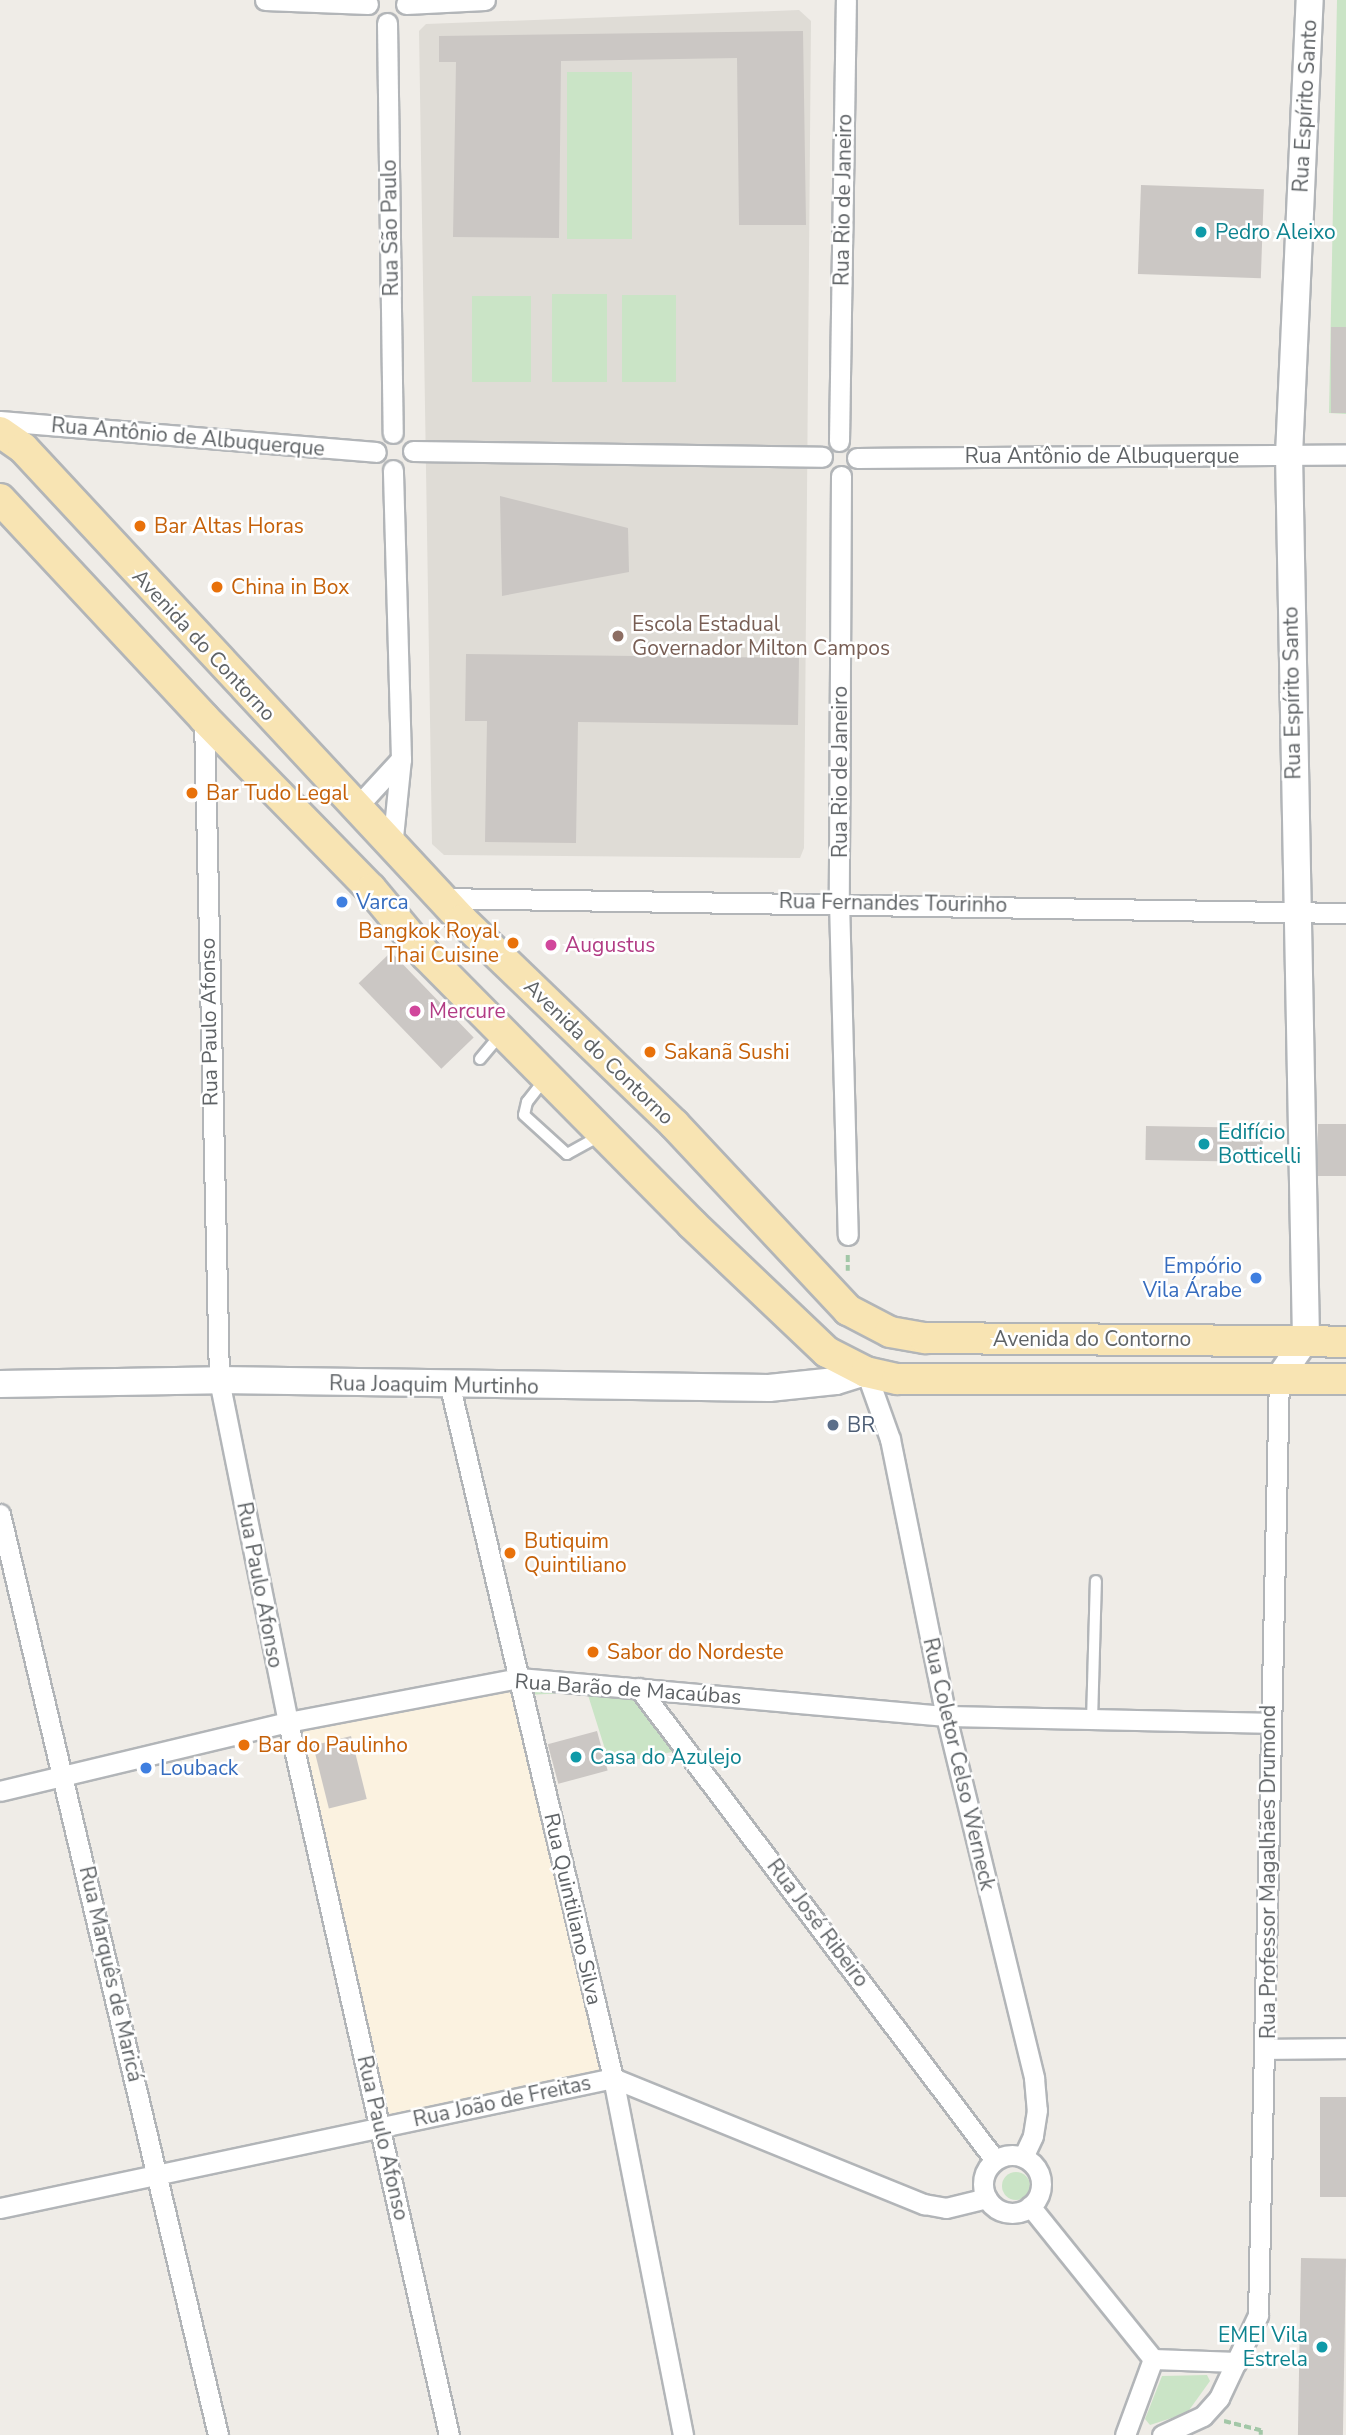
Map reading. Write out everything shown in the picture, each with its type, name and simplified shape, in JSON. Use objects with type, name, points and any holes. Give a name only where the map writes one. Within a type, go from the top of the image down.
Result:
[{"type":"main road","name":"Avenida do Contorno","points":[[0,432],[23,448],[440,898],[674,1124],[848,1310],[890,1332],[925,1338],[1306,1339],[1346,1342]]},
{"type":"main road","name":"Avenida do Contorno","points":[[0,499],[204,718],[504,1031],[795,1324],[827,1352],[866,1372],[897,1379],[1346,1379]]},
{"type":"main road","points":[[866,1372],[925,1338]]},
{"type":"street","points":[[265,0],[369,2],[376,20],[387,23],[398,19],[405,2],[485,0]]},
{"type":"street","name":"Rua Rio de Janeiro","points":[[839,441],[846,0]]},
{"type":"street","name":"Rua Espírito Santo","points":[[1306,1339],[1289,456],[1310,0]]},
{"type":"street","name":"Rua São Paulo","points":[[387,23],[393,433]]},
{"type":"street","name":"Rua Antônio de Albuquerque","points":[[0,421],[376,452]]},
{"type":"street","points":[[393,433],[404,436],[413,451],[405,467],[393,470],[383,466],[376,452],[383,437],[393,433]]},
{"type":"street","points":[[839,441],[853,448],[858,458],[855,468],[841,476],[830,473],[822,457],[826,448],[839,441]]},
{"type":"street","points":[[413,451],[822,457]]},
{"type":"street","name":"Rua Antônio de Albuquerque","points":[[858,458],[1346,455]]},
{"type":"street","points":[[392,847],[401,759],[393,470]]},
{"type":"street","name":"Rua Rio de Janeiro","points":[[841,476],[839,901],[848,1235]]},
{"type":"street","name":"Rua Paulo Afonso","points":[[204,718],[219,1380],[288,1722],[449,2435]]},
{"type":"street","points":[[355,809],[401,759]]},
{"type":"street","name":"Rua Fernandes Tourinho","points":[[440,898],[839,901],[1346,913]]},
{"type":"street","points":[[1279,1378],[1306,1339]]},
{"type":"street","name":"Rua Joaquim Murtinho","points":[[0,1384],[219,1380],[450,1387],[769,1388],[836,1381],[866,1372]]},
{"type":"street","name":"Rua Coletor Celso Werneck","points":[[866,1372],[890,1439],[946,1716],[1034,2078],[1037,2110],[1033,2136],[1023,2157]]},
{"type":"street","name":"Rua Professor Magalhães Drumond","points":[[1203,2416],[1219,2398],[1258,2315],[1266,2049],[1268,1723],[1279,1378]]},
{"type":"street","name":"Rua Quintiliano Silva","points":[[450,1387],[613,2078],[683,2435]]},
{"type":"street","name":"Rua Marquês de Maricá","points":[[0,1514],[218,2435]]},
{"type":"street","name":"Rua Barão de Macaúbas","points":[[0,1791],[288,1722],[519,1678],[946,1716],[1091,1722],[1268,1723]]},
{"type":"street","name":"Rua José Ribeiro","points":[[639,1688],[995,2160]]},
{"type":"street","points":[[1266,2049],[1346,2048]]},
{"type":"street","name":"Rua João de Freitas","points":[[0,2208],[613,2078],[924,2204],[946,2208],[987,2198]]},
{"type":"street","points":[[1023,2157],[1037,2168],[1041,2184],[1030,2206],[1012,2212],[987,2198],[985,2174],[995,2160],[1023,2157]]},
{"type":"street","points":[[1030,2206],[1153,2359],[1237,2362]]},
{"type":"street","points":[[1125,2435],[1153,2359]]},
{"type":"street","points":[[1161,2435],[1203,2416]]},
{"type":"lane","points":[[480,1059],[504,1031]]},
{"type":"lane","points":[[548,1076],[527,1102],[524,1115],[560,1152],[575,1152],[604,1132]]},
{"type":"lane","points":[[1091,1722],[1096,1581]]},
{"type":"path","points":[[1203,2416],[1261,2430],[1261,2435]]},
{"type":"shaded area","name":"Escola Estadual Governador Milton Campos","points":[[799,10],[811,21],[804,848],[800,858],[444,855],[432,844],[419,31],[426,24]]},
{"type":"shaded area","points":[[522,1678],[613,2074],[384,2126],[293,1731]]},
{"type":"green space","points":[[1337,0],[1346,0],[1346,414],[1329,413]]},
{"type":"green space","points":[[567,72],[632,72],[632,239],[567,239]]},
{"type":"green space","points":[[552,294],[607,294],[607,382],[552,382]]},
{"type":"green space","points":[[622,295],[676,295],[676,382],[622,382]]},
{"type":"green space","points":[[472,296],[531,296],[531,382],[472,382]]},
{"type":"green space","points":[[522,1678],[639,1691],[686,1749],[610,1765],[587,1692],[526,1695]]},
{"type":"green space","points":[[1016,2172],[1026,2176],[1030,2186],[1026,2196],[1016,2200],[1006,2196],[1002,2186],[1006,2176]]},
{"type":"green space","points":[[1207,2375],[1210,2381],[1187,2413],[1150,2425],[1145,2419],[1162,2376]]},
{"type":"building","points":[[803,31],[806,225],[739,225],[737,58],[561,61],[559,238],[453,237],[456,62],[439,62],[439,36]]},
{"type":"building","name":"Pedro Aleixo","points":[[1141,185],[1264,189],[1261,278],[1138,274]]},
{"type":"building","points":[[1331,327],[1346,327],[1346,413],[1331,413]]},
{"type":"building","points":[[500,496],[628,528],[629,572],[502,596]]},
{"type":"building","points":[[466,654],[799,658],[798,725],[578,722],[576,843],[485,842],[487,721],[465,721]]},
{"type":"building","points":[[391,952],[474,1038],[441,1069],[359,983]]},
{"type":"building","points":[[1318,1124],[1346,1124],[1346,1176],[1318,1176]]},
{"type":"building","name":"Edifício Botticelli","points":[[1146,1126],[1263,1128],[1262,1162],[1145,1160]]},
{"type":"building","name":"Casa do Azulejo","points":[[597,1731],[608,1771],[558,1784],[548,1744]]},
{"type":"building","points":[[351,1736],[367,1799],[329,1809],[313,1745]]},
{"type":"building","points":[[1320,2097],[1346,2097],[1346,2197],[1320,2197]]},
{"type":"building","name":"EMEI Vila Estrela","points":[[1301,2258],[1346,2259],[1343,2435],[1298,2435]]},
{"type":"place","name":"Pedro Aleixo","points":[[1201,232]]},
{"type":"place","name":"Bar Altas Horas","points":[[140,526]]},
{"type":"place","name":"China in Box","points":[[217,587]]},
{"type":"place","name":"Escola Estadual Governador Milton Campos","points":[[618,636]]},
{"type":"place","name":"Bar Tudo Legal","points":[[192,793]]},
{"type":"place","name":"Varca","points":[[342,902]]},
{"type":"place","name":"Bangkok Royal Thai Cuisine","points":[[513,943]]},
{"type":"place","name":"Augustus","points":[[551,945]]},
{"type":"place","name":"Mercure","points":[[415,1011]]},
{"type":"place","name":"Sakanã Sushi","points":[[650,1052]]},
{"type":"place","name":"Edifício Botticelli","points":[[1204,1144]]},
{"type":"place","name":"Empório Vila Árabe","points":[[1256,1278]]},
{"type":"place","name":"BR","points":[[833,1425]]},
{"type":"place","name":"Butiquim Quintiliano","points":[[510,1553]]},
{"type":"place","name":"Sabor do Nordeste","points":[[593,1652]]},
{"type":"place","name":"Bar do Paulinho","points":[[244,1745]]},
{"type":"place","name":"Casa do Azulejo","points":[[576,1757]]},
{"type":"place","name":"Louback","points":[[146,1768]]},
{"type":"place","name":"EMEI Vila Estrela","points":[[1322,2347]]}]
